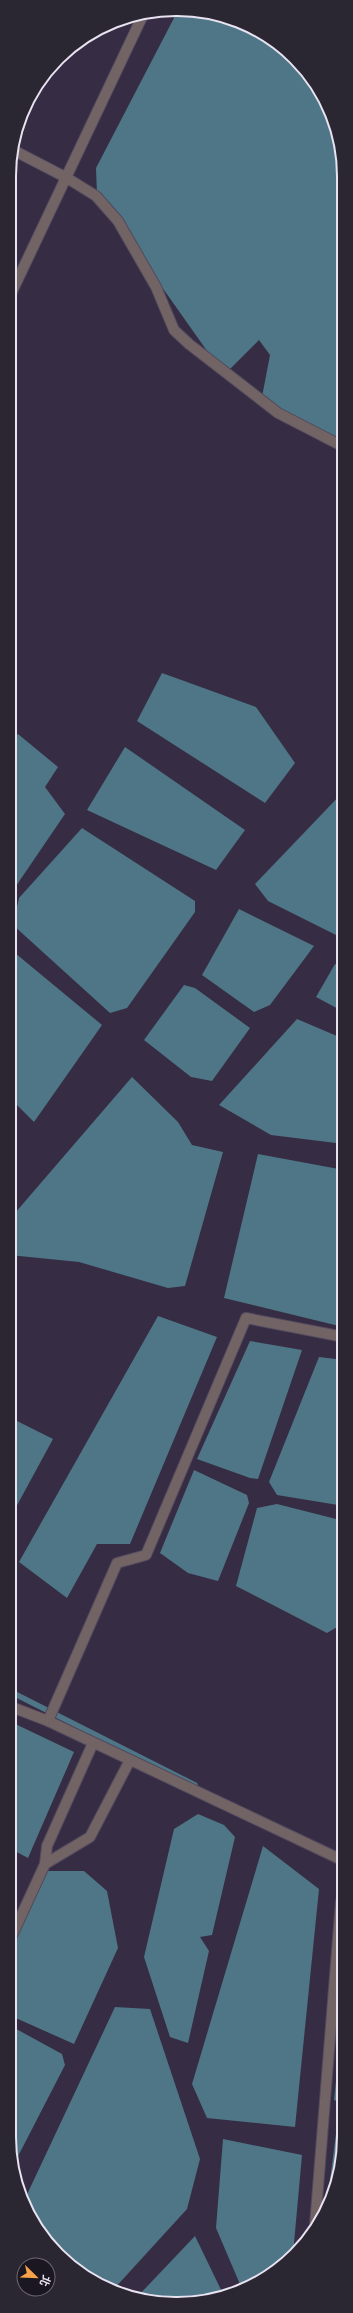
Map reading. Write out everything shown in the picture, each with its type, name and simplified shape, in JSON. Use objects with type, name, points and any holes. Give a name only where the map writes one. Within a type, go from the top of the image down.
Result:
[{"type":"lane","points":[[16,284],[141,20]]},
{"type":"lane","points":[[18,152],[67,178],[96,196],[118,221],[156,287],[174,330],[278,413],[337,443]]},
{"type":"lane","points":[[48,1721],[117,1563],[146,1555],[246,1318],[337,1336]]},
{"type":"lane","points":[[16,1709],[48,1721],[337,1859]]},
{"type":"lane","points":[[16,1927],[45,1864],[47,1846],[93,1743]]},
{"type":"lane","points":[[45,1864],[90,1837],[130,1760]]},
{"type":"lane","points":[[316,2215],[337,1951]]},
{"type":"water","points":[[173,16],[187,16],[218,21],[238,28],[266,43],[290,63],[304,79],[325,115],[332,135],[337,166],[337,448],[261,402],[270,355],[259,340],[224,375],[97,195],[96,168],[174,18]]},
{"type":"water","points":[[162,673],[256,707],[295,763],[265,803],[137,721]]},
{"type":"water","points":[[18,734],[58,767],[45,787],[65,814],[16,886],[16,736]]},
{"type":"water","points":[[125,747],[245,830],[216,870],[87,810]]},
{"type":"water","points":[[337,798],[337,936],[268,901],[255,884]]},
{"type":"water","points":[[82,828],[195,901],[195,912],[127,1008],[110,1013],[16,928],[16,912],[19,898]]},
{"type":"water","points":[[239,909],[314,946],[270,1005],[254,1012],[202,975]]},
{"type":"water","points":[[16,954],[102,1025],[34,1122],[16,1104]]},
{"type":"water","points":[[335,964],[337,965],[337,1008],[316,997]]},
{"type":"water","points":[[184,985],[195,988],[250,1028],[212,1081],[191,1077],[144,1040]]},
{"type":"water","points":[[297,1019],[337,1036],[337,1143],[271,1135],[219,1105]]},
{"type":"water","points":[[132,1077],[178,1122],[192,1145],[223,1152],[185,1286],[168,1288],[79,1262],[16,1256],[16,1212]]},
{"type":"water","points":[[258,1154],[337,1169],[337,1326],[224,1298]]},
{"type":"water","points":[[158,1316],[217,1337],[130,1544],[97,1544],[67,1598],[19,1562]]},
{"type":"water","points":[[250,1341],[302,1350],[258,1479],[250,1478],[197,1459]]},
{"type":"water","points":[[319,1357],[337,1359],[337,1505],[277,1495],[269,1482]]},
{"type":"water","points":[[16,1420],[53,1439],[16,1507]]},
{"type":"water","points":[[194,1470],[247,1495],[249,1503],[218,1581],[188,1573],[160,1553]]},
{"type":"water","points":[[277,1504],[337,1519],[337,1627],[327,1633],[236,1586],[257,1508]]},
{"type":"water","points":[[16,1724],[74,1752],[28,1858],[16,1852]]},
{"type":"water","points":[[198,1814],[224,1825],[235,1837],[212,1935],[200,1937],[209,1951],[188,2043],[170,2037],[144,1957],[174,1829]]},
{"type":"water","points":[[263,1846],[319,1889],[295,2127],[207,2118],[192,2084]]},
{"type":"water","points":[[45,1871],[84,1871],[107,1891],[118,1948],[74,2044],[16,2018],[16,1935]]},
{"type":"water","points":[[115,2007],[150,2009],[200,2159],[187,2209],[117,2286],[87,2270],[63,2250],[43,2226],[27,2195]]},
{"type":"water","points":[[16,2029],[62,2054],[65,2065],[17,2158]]},
{"type":"water","points":[[337,2072],[337,2101],[334,2100]]},
{"type":"water","points":[[337,2126],[336,2157],[329,2184]]},
{"type":"water","points":[[223,2139],[302,2155],[294,2246],[274,2264],[240,2284],[216,2228]]},
{"type":"water","points":[[195,2236],[221,2291],[187,2297],[166,2297],[141,2293]]},
{"type":"waterway","points":[[16,1695],[195,1785]]}]
